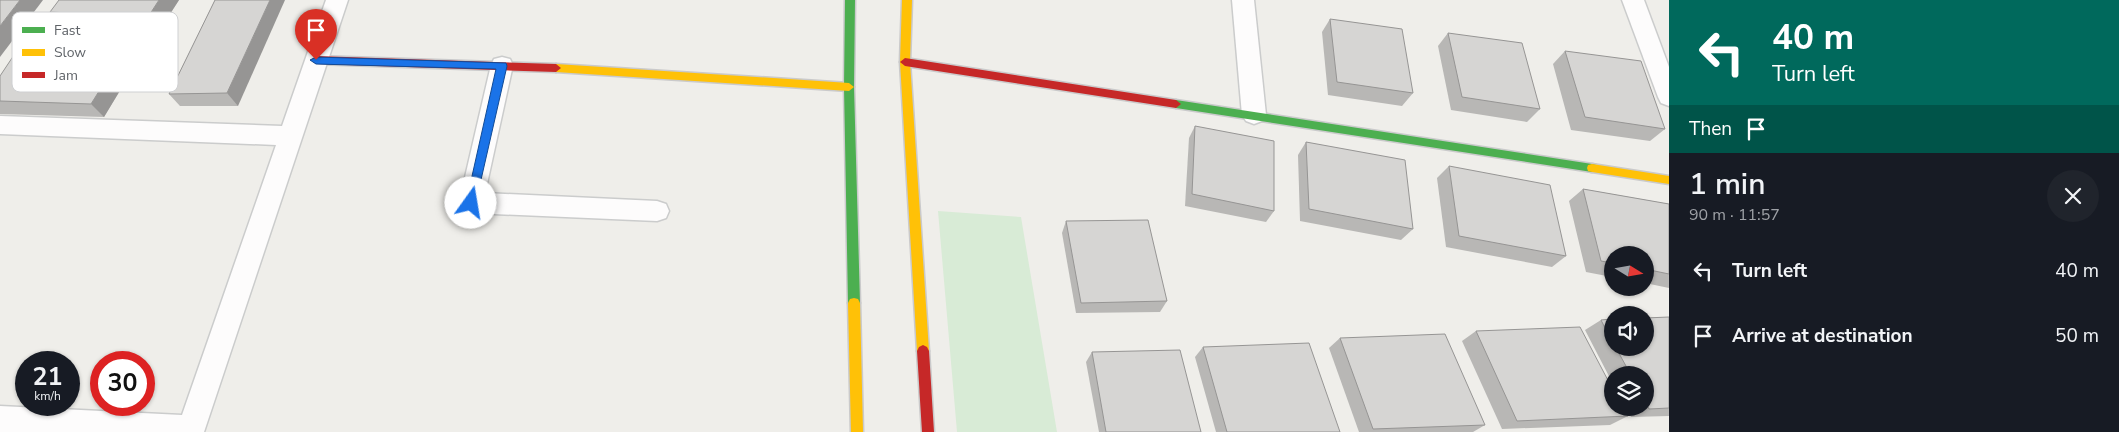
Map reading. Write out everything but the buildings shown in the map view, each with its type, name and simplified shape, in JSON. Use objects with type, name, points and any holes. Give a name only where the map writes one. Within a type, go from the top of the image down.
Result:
[{"type":"street","points":[[0,420],[190,431],[289,136],[337,0]]},
{"type":"street","points":[[850,0],[848,86],[858,432]]},
{"type":"street","points":[[907,0],[905,62],[928,432]]},
{"type":"street","points":[[1243,0],[1254,115]]},
{"type":"street","points":[[1632,0],[1669,97]]},
{"type":"street","points":[[316,60],[502,66],[848,86]]},
{"type":"street","points":[[905,62],[1669,180]]},
{"type":"street","points":[[502,66],[471,203],[657,211]]},
{"type":"street","points":[[0,125],[289,136]]},
{"type":"green space","points":[[938,211],[1021,217],[1057,432],[957,432]]},
{"type":"traffic: fast","points":[[850,0],[849,87],[854,303]]},
{"type":"traffic: fast","points":[[1176,104],[1592,168]]},
{"type":"traffic: slow","points":[[907,0],[905,62],[923,351]]},
{"type":"traffic: slow","points":[[556,68],[849,87]]},
{"type":"traffic: slow","points":[[1592,168],[1669,180]]},
{"type":"traffic: slow","points":[[854,303],[857,432]]},
{"type":"traffic: jam","points":[[316,60],[556,68]]},
{"type":"traffic: jam","points":[[905,62],[1176,104]]},
{"type":"traffic: jam","points":[[923,351],[928,432]]},
{"type":"route","points":[[316,60],[502,66],[471,203]]}]
